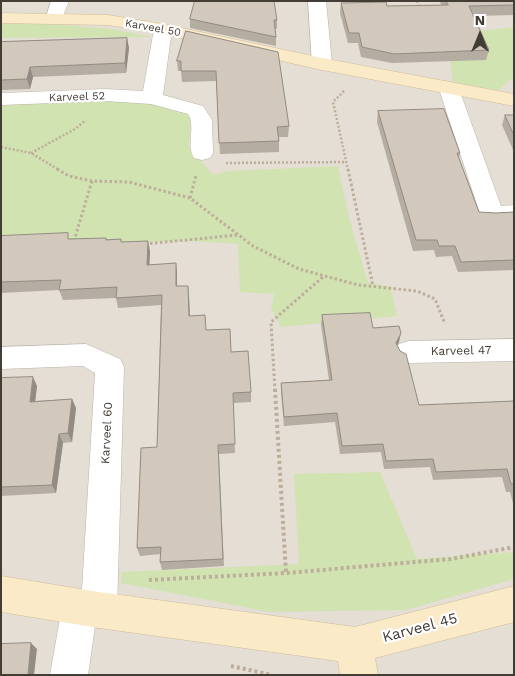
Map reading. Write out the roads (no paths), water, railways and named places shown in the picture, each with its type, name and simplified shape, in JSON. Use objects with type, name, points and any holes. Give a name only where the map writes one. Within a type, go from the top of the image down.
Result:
[{"type":"street","points":[[317,1],[322,64]]},
{"type":"street","name":"Karveel 50","points":[[1,18],[58,9],[163,29],[322,64],[514,100]]},
{"type":"street","points":[[152,98],[163,29]]},
{"type":"street","points":[[449,89],[492,214],[514,213]]},
{"type":"street","name":"Karveel 52","points":[[1,99],[106,95],[152,98],[196,110],[202,120],[202,153]]},
{"type":"street","name":"Karveel 47","points":[[409,352],[514,350]]},
{"type":"street","name":"Karveel 60","points":[[1,358],[86,355],[110,367],[93,600]]},
{"type":"street","points":[[1,594],[93,600],[357,660]]},
{"type":"street","points":[[69,675],[93,600]]},
{"type":"street","name":"Karveel 45","points":[[357,660],[514,604]]}]
